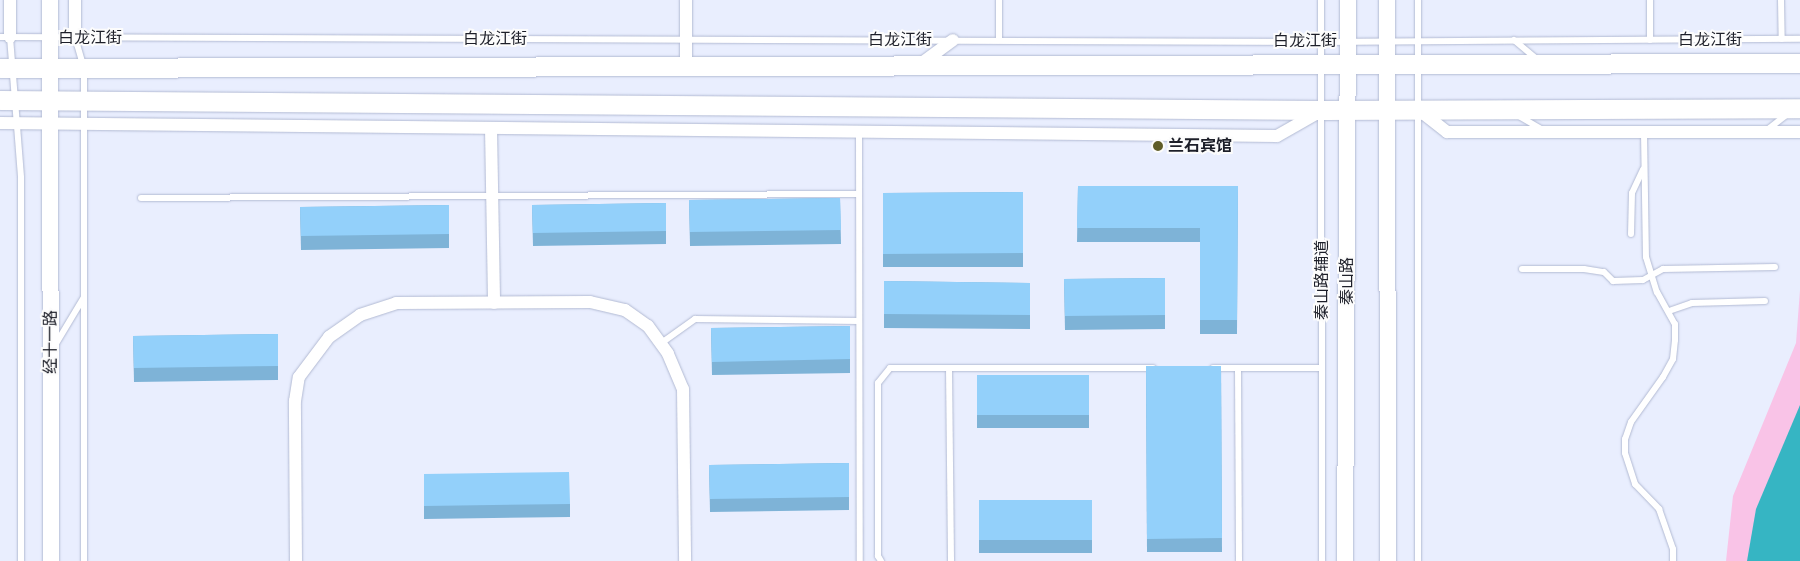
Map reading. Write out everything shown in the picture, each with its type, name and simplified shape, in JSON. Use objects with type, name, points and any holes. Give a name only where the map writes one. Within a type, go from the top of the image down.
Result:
[{"type":"main road","name":"白龙江街","points":[[6,68],[1800,63]]},
{"type":"main road","points":[[7,100],[1322,110],[1798,108]]},
{"type":"street","points":[[5,37],[10,0]]},
{"type":"street","name":"经十一路","points":[[50,0],[51,561]]},
{"type":"street","points":[[74,0],[74,38]]},
{"type":"street","points":[[686,0],[686,67]]},
{"type":"street","name":"秦山路","points":[[1345,561],[1348,0]]},
{"type":"street","points":[[1387,0],[1388,561]]},
{"type":"street","points":[[918,66],[953,40]]},
{"type":"street","points":[[0,123],[1277,136],[1322,110]]},
{"type":"street","points":[[1418,110],[1447,132],[1800,132]]},
{"type":"street","points":[[491,128],[494,302]]},
{"type":"street","points":[[296,561],[295,401],[300,377],[309,361],[329,336],[360,315],[396,303],[494,302],[590,302],[625,310],[648,326],[660,344],[683,389],[685,561]]},
{"type":"lane","points":[[998,0],[999,40]]},
{"type":"lane","name":"秦山路辅道","points":[[1321,0],[1323,65],[1322,561]]},
{"type":"lane","points":[[1418,0],[1418,561]]},
{"type":"lane","points":[[1650,0],[1650,40]]},
{"type":"lane","points":[[1781,0],[1782,39]]},
{"type":"lane","name":"白龙江街","points":[[5,37],[1321,42],[1348,40],[1800,39]]},
{"type":"lane","points":[[5,37],[7,100],[17,123],[20,178],[21,561]]},
{"type":"lane","points":[[74,38],[84,68],[84,561]]},
{"type":"lane","points":[[1514,40],[1544,64]]},
{"type":"lane","points":[[1764,132],[1798,108]]},
{"type":"lane","points":[[1508,109],[1547,132]]},
{"type":"lane","points":[[859,132],[860,561]]},
{"type":"lane","points":[[1644,132],[1646,258],[1653,273],[1657,292],[1675,324],[1673,359],[1631,422],[1625,439],[1625,453],[1635,484],[1659,509],[1673,549],[1674,561]]},
{"type":"lane","points":[[1631,234],[1632,194],[1644,165]]},
{"type":"lane","points":[[141,198],[859,194]]},
{"type":"lane","points":[[1522,270],[1584,269],[1604,272],[1613,281],[1642,280],[1653,273],[1663,270],[1774,267]]},
{"type":"lane","points":[[51,352],[84,297]]},
{"type":"lane","points":[[1669,311],[1692,304],[1765,301]]},
{"type":"lane","points":[[660,344],[694,319],[859,321]]},
{"type":"lane","points":[[880,561],[878,556],[878,383],[890,368],[1158,368]]},
{"type":"lane","points":[[949,368],[951,561]]},
{"type":"lane","points":[[1208,368],[1322,368]]},
{"type":"lane","points":[[1238,368],[1239,561]]},
{"type":"shaded area","points":[[1800,290],[1800,561],[1726,561],[1733,496],[1796,343]]},
{"type":"water","points":[[1800,405],[1800,561],[1747,561],[1756,509]]},
{"type":"building","points":[[1078,186],[1238,186],[1237,320],[1200,320],[1200,228],[1077,228]]},
{"type":"building","points":[[1023,192],[1023,253],[883,254],[883,193]]},
{"type":"building","points":[[840,198],[841,230],[690,232],[689,200]]},
{"type":"building","points":[[666,203],[666,231],[533,233],[532,205]]},
{"type":"building","points":[[449,205],[449,234],[301,236],[300,207]]},
{"type":"building","points":[[1165,278],[1165,315],[1065,316],[1064,279]]},
{"type":"building","points":[[884,281],[1030,283],[1030,315],[884,314]]},
{"type":"building","points":[[850,326],[850,359],[712,362],[711,328]]},
{"type":"building","points":[[278,334],[278,366],[134,368],[133,336]]},
{"type":"building","points":[[1146,366],[1221,366],[1222,538],[1147,539]]},
{"type":"building","points":[[977,375],[1089,375],[1089,415],[977,415]]},
{"type":"building","points":[[849,463],[849,497],[710,499],[709,465]]},
{"type":"building","points":[[569,472],[570,504],[424,506],[424,474]]},
{"type":"building","points":[[979,500],[1092,500],[1092,540],[979,540]]},
{"type":"place","name":"兰石宾馆","points":[[1158,146]]}]
